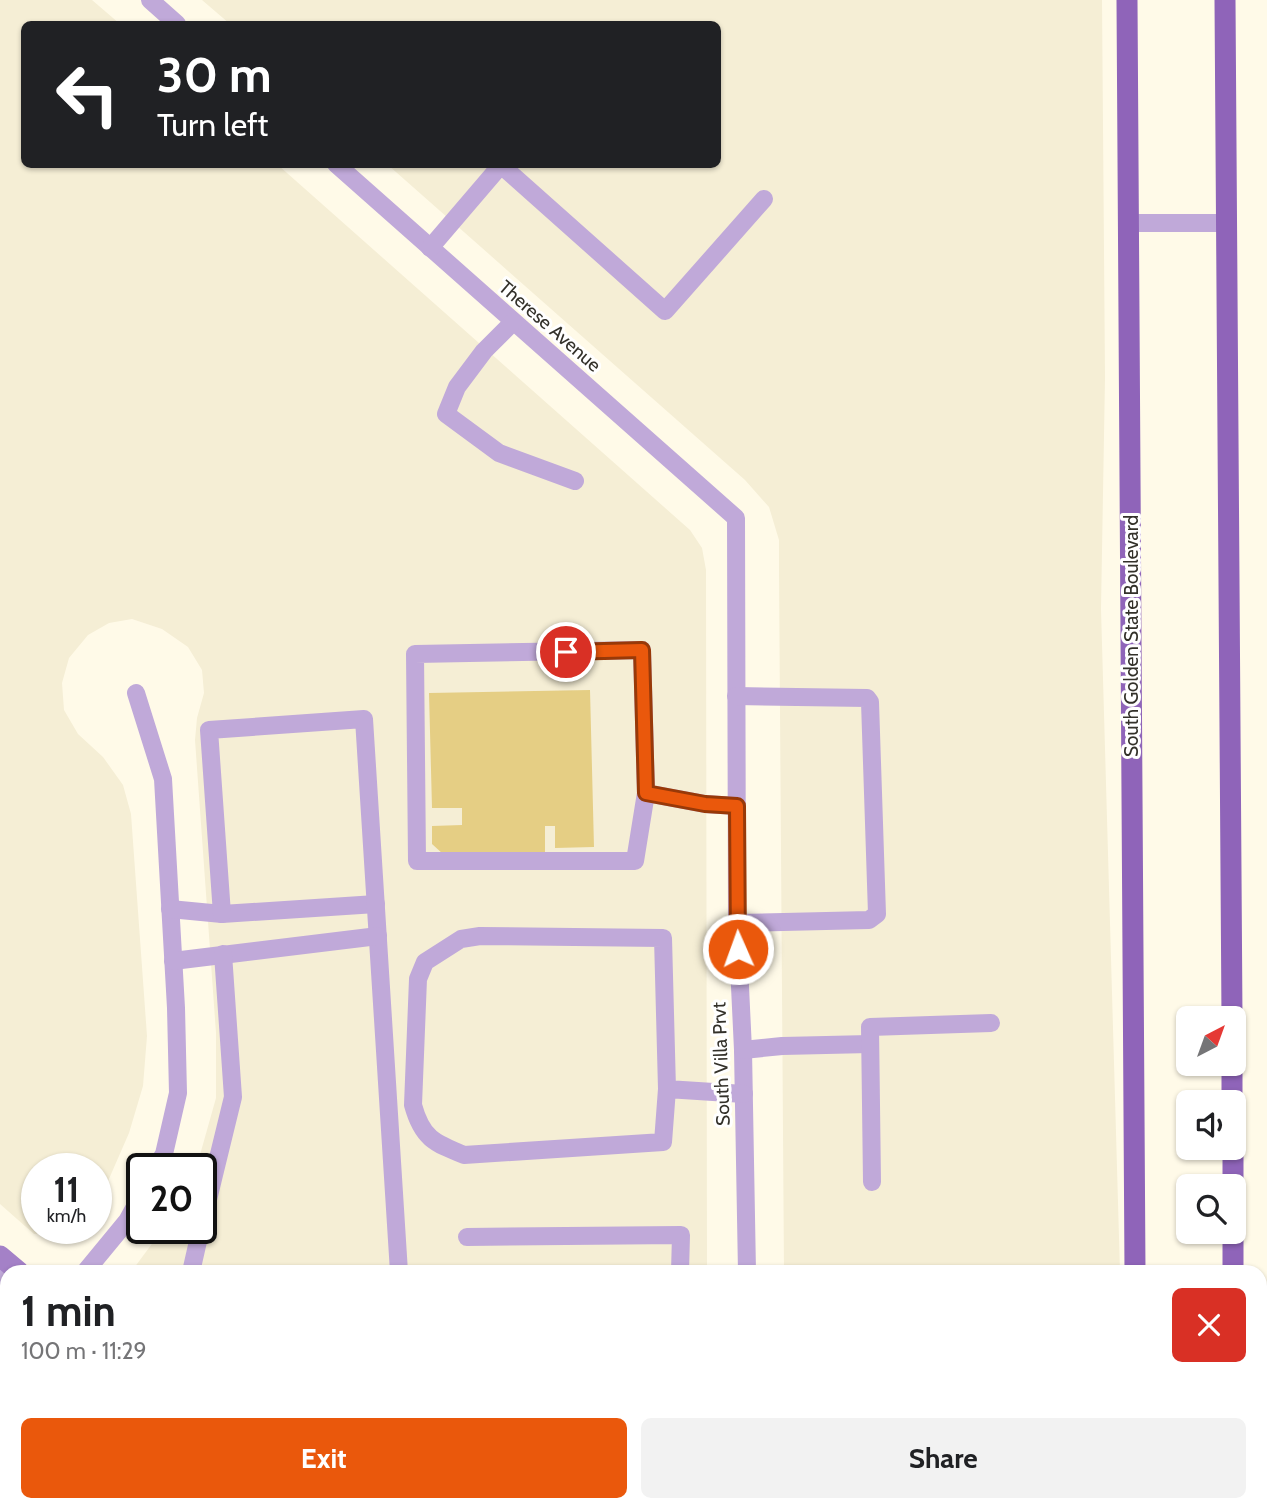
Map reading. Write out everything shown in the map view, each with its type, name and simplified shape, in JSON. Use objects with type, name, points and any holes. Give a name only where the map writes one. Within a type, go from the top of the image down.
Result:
[{"type":"main road","name":"South Golden State Boulevard","points":[[1127,0],[1135,1265]]},
{"type":"main road","points":[[1225,0],[1232,1006]]},
{"type":"main road","points":[[1233,1244],[1233,1265]]},
{"type":"lane","points":[[150,0],[174,21]]},
{"type":"lane","name":"Therese Avenue","points":[[340,168],[736,518]]},
{"type":"lane","points":[[430,248],[498,168]]},
{"type":"lane","points":[[504,168],[665,311],[764,199]]},
{"type":"lane","points":[[1129,223],[1226,223]]},
{"type":"lane","points":[[513,321],[484,351],[457,387],[446,414],[499,453],[575,481]]},
{"type":"lane","name":"South Villa Prvt","points":[[736,518],[737,923],[743,1050],[747,1265]]},
{"type":"lane","points":[[642,650],[646,793],[635,861],[416,861],[415,654],[642,650]]},
{"type":"lane","points":[[136,693],[163,779],[178,1093],[164,1153]]},
{"type":"lane","points":[[736,696],[867,698],[870,702],[877,914],[869,920],[737,923]]},
{"type":"lane","points":[[222,914],[209,730],[364,719],[398,1265]]},
{"type":"lane","points":[[646,793],[705,804],[737,806]]},
{"type":"lane","points":[[170,909],[222,914],[376,904]]},
{"type":"lane","points":[[173,961],[378,936]]},
{"type":"lane","points":[[480,936],[663,938],[667,1089],[663,1142],[464,1155],[434,1143],[418,1124],[413,1105],[418,979],[425,962],[461,939],[480,936]]},
{"type":"lane","points":[[217,1162],[233,1097],[223,954]]},
{"type":"lane","points":[[872,1182],[870,1027],[991,1023]]},
{"type":"lane","points":[[743,1050],[782,1046],[870,1044]]},
{"type":"lane","points":[[667,1089],[744,1094]]},
{"type":"lane","points":[[91,1265],[126,1223]]},
{"type":"lane","points":[[467,1237],[681,1235],[680,1265]]},
{"type":"lane","points":[[193,1265],[197,1244]]},
{"type":"shaded area","points":[[0,0],[92,0],[116,21],[21,21],[21,168],[281,168],[690,530],[702,548],[706,570],[707,1265],[136,1265],[152,1244],[217,1244],[217,1153],[201,1153],[216,1098],[216,1033],[195,740],[197,718],[204,693],[202,670],[188,647],[162,629],[132,619],[109,623],[88,635],[69,658],[62,683],[64,710],[78,734],[103,757],[123,785],[131,814],[147,1036],[143,1086],[129,1133],[112,1172],[112,1153],[21,1153],[21,1223],[0,1204]]},
{"type":"shaded area","points":[[202,0],[1102,0],[1105,378],[1101,609],[1120,1265],[784,1265],[779,540],[769,507],[745,480],[391,168],[721,168],[721,21],[226,21]]},
{"type":"building","points":[[590,690],[594,847],[555,848],[555,826],[545,826],[545,853],[443,854],[432,844],[432,826],[462,825],[462,808],[432,808],[429,693]]},
{"type":"route","points":[[566,652],[642,650],[646,793],[705,804],[737,806],[738,949]]}]
